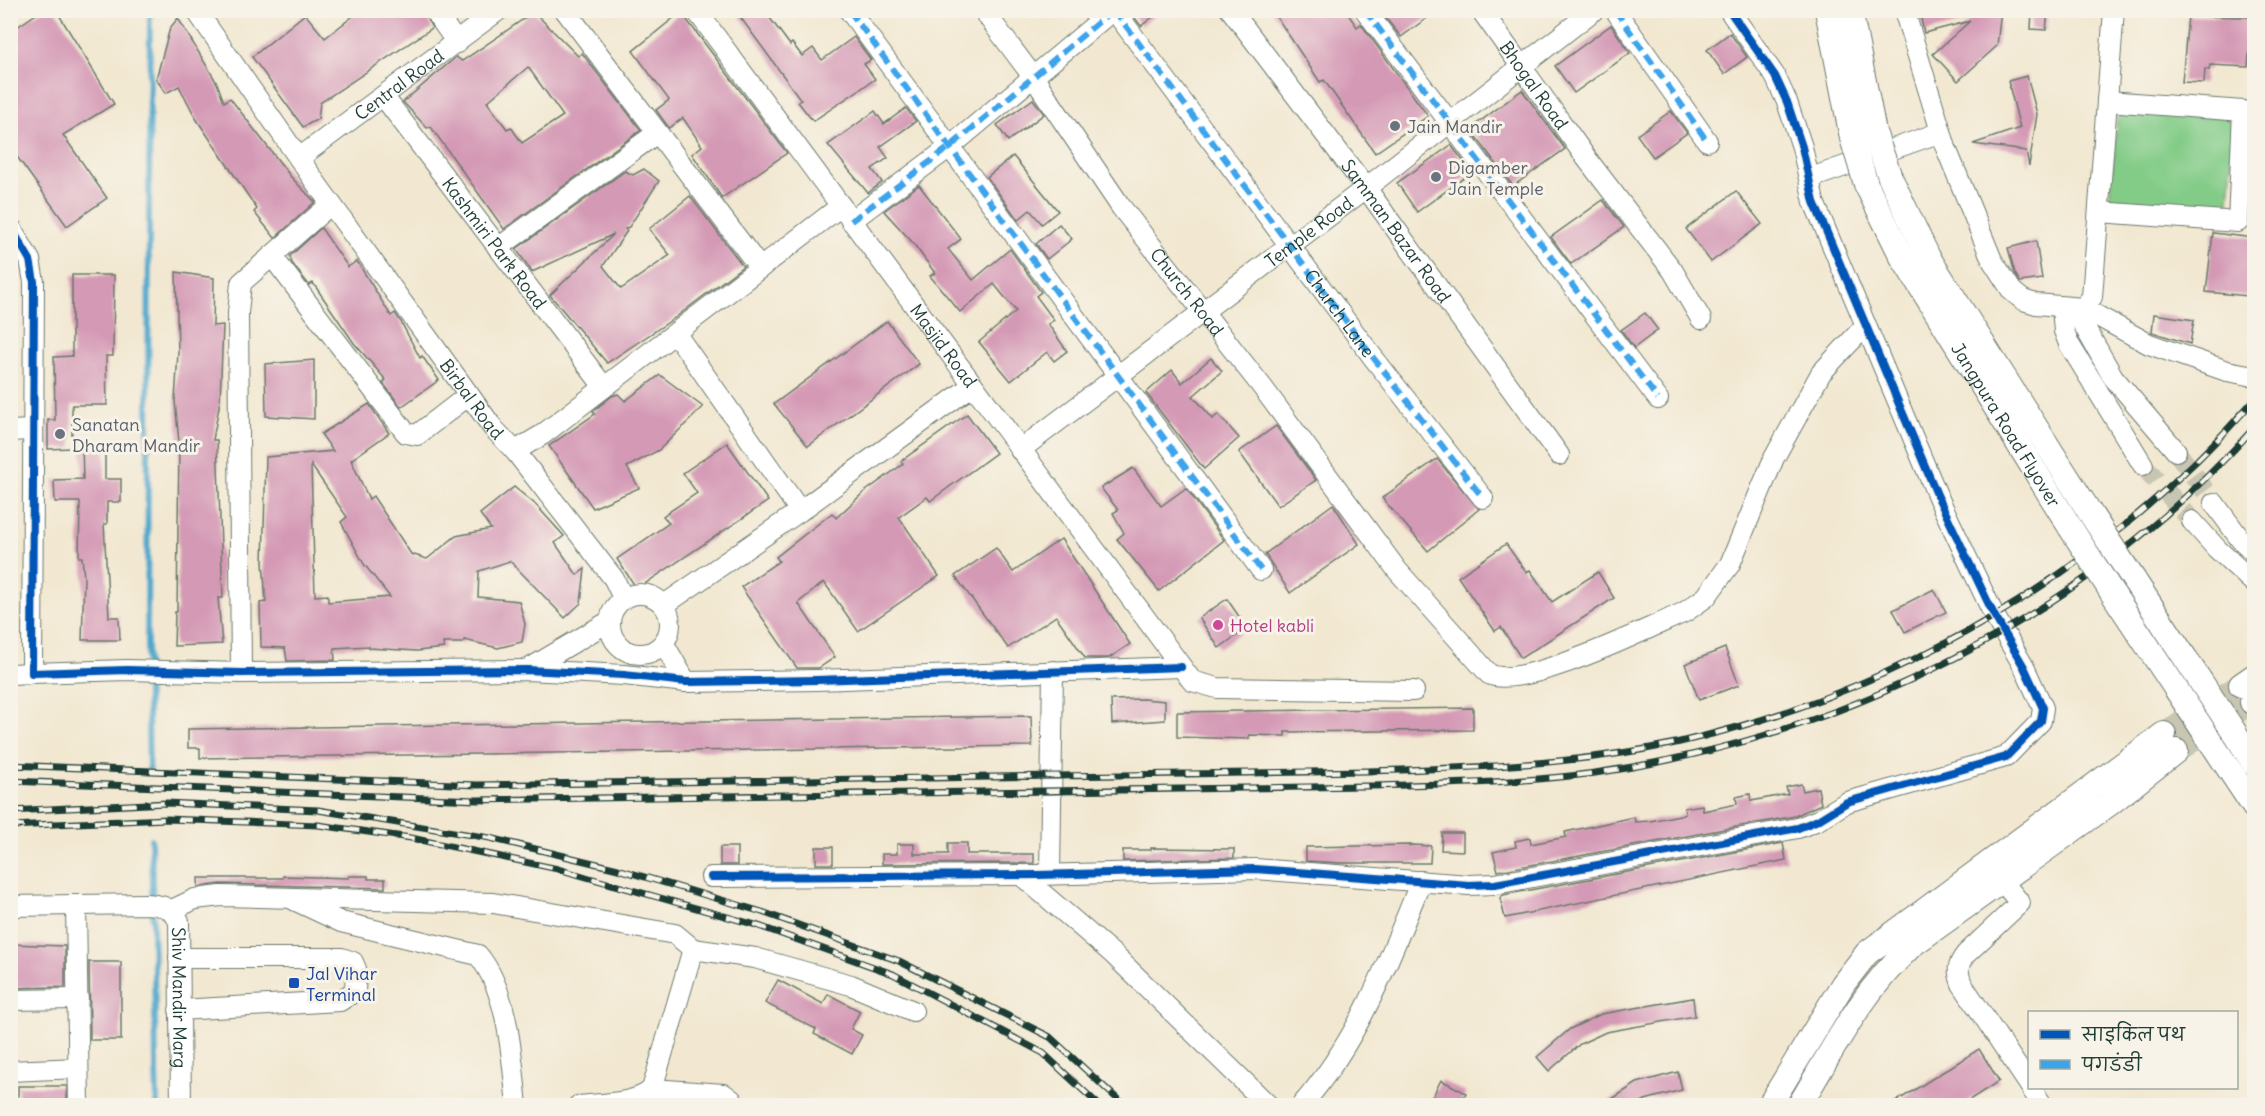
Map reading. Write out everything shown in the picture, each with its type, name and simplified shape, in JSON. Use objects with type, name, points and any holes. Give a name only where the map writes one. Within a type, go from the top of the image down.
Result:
[{"type":"main road","name":"Jangpura Road Flyover","points":[[1827,10],[1852,138],[1866,184],[1882,220],[2012,436],[2254,807]]},
{"type":"main road","name":"Jangpura Road Flyover","points":[[1850,10],[1874,132],[1890,177],[1929,257],[2092,516],[2254,763]]},
{"type":"main road","points":[[1769,1106],[1843,984],[1868,953],[2170,743],[2109,804],[1912,945],[1883,972],[1861,1002],[1799,1106]]},
{"type":"street","name":"Birbal Road","points":[[196,10],[331,204],[469,395],[515,451],[542,435],[760,268],[951,146],[1113,10]]},
{"type":"street","points":[[434,10],[456,43]]},
{"type":"street","name":"Central Road","points":[[299,158],[384,98],[499,10]]},
{"type":"street","points":[[565,10],[760,268]]},
{"type":"street","name":"Masjid Road","points":[[696,10],[1186,674]]},
{"type":"street","points":[[849,10],[1261,570]]},
{"type":"street","name":"Church Road","points":[[983,10],[1034,78],[1122,207],[1397,570],[1489,674],[1499,678],[1539,673],[1685,612],[1706,597],[1730,564],[1774,458],[1821,373],[1866,325]]},
{"type":"street","name":"Church Lane","points":[[1113,10],[1483,498]]},
{"type":"street","name":"Samman Bazar Road","points":[[1232,10],[1366,188],[1559,455]]},
{"type":"street","points":[[1365,10],[1658,399]]},
{"type":"street","name":"Bhogal Road","points":[[1481,10],[1587,159],[1673,271],[1701,319]]},
{"type":"street","name":"Temple Road","points":[[1020,450],[1366,188],[1594,10]]},
{"type":"street","points":[[1615,10],[1707,141]]},
{"type":"street","points":[[711,878],[1022,875],[1255,869],[1468,885],[1495,884],[1798,828],[1818,820],[1847,802],[2006,757],[2041,721],[2043,708],[1994,615],[1938,497],[1815,202],[1787,102],[1775,76],[1729,10]]},
{"type":"street","points":[[1904,10],[1941,132],[1992,260],[2012,291],[2023,300],[2073,308],[2149,344],[2227,371],[2254,376]]},
{"type":"street","points":[[2114,10],[2092,297],[2073,308],[2064,331],[2069,344],[2143,465]]},
{"type":"street","name":"Kashmiri Park Road","points":[[384,98],[604,387]]},
{"type":"street","points":[[2098,212],[2238,222],[2242,111],[2107,101]]},
{"type":"street","points":[[1810,178],[1941,132]]},
{"type":"street","points":[[498,249],[657,133]]},
{"type":"street","points":[[241,673],[238,313],[241,283],[331,204]]},
{"type":"street","points":[[10,226],[30,260],[34,282],[31,430],[32,673]]},
{"type":"street","points":[[272,256],[406,433],[417,435],[469,395]]},
{"type":"street","points":[[2073,308],[2113,377],[2176,451]]},
{"type":"street","points":[[676,334],[800,511]]},
{"type":"street","points":[[663,604],[800,511],[973,385]]},
{"type":"street","points":[[10,430],[31,430]]},
{"type":"street","points":[[515,451],[614,579],[623,598]]},
{"type":"street","points":[[2214,503],[2241,540],[2254,552]]},
{"type":"street","points":[[2192,521],[2217,549],[2254,583]]},
{"type":"street","points":[[527,670],[608,622],[612,612],[623,598],[637,594],[652,596],[663,604],[670,617],[670,631],[664,644],[653,652],[639,655],[626,651],[615,642],[608,622]]},
{"type":"street","points":[[664,644],[686,682]]},
{"type":"street","points":[[10,674],[127,670],[241,673],[527,670],[624,675],[686,682],[1053,672],[1186,674],[1217,688],[1414,691]]},
{"type":"street","points":[[1050,874],[1053,672]]},
{"type":"street","points":[[1022,875],[1114,955],[1269,1106]]},
{"type":"street","points":[[1301,1106],[1348,1043],[1377,988],[1421,881]]},
{"type":"street","points":[[2002,881],[2020,903],[1960,962],[1958,973],[1962,984],[2028,1084]]},
{"type":"street","points":[[10,906],[160,906],[221,896],[493,903],[675,934],[693,949],[755,958],[851,985],[913,1011]]},
{"type":"street","points":[[287,897],[341,922],[478,955],[490,968],[498,991],[511,1053],[517,1106]]},
{"type":"street","points":[[76,905],[79,1106]]},
{"type":"street","name":"Shiv Mandir Marg","points":[[160,906],[179,921],[181,1106]]},
{"type":"street","points":[[578,1106],[631,1099],[646,1095],[652,1089],[693,949]]},
{"type":"street","points":[[179,958],[342,958],[353,962],[356,969],[355,991],[340,1000],[179,1010]]},
{"type":"street","points":[[10,1000],[78,999]]},
{"type":"street","points":[[10,1071],[78,1068]]},
{"type":"street","points":[[652,1089],[724,1094],[732,1100],[734,1106]]},
{"type":"street","points":[[2031,1089],[2043,1106]]},
{"type":"green space","points":[[2118,110],[2235,117],[2228,215],[2109,203]]},
{"type":"building","points":[[42,10],[56,10],[114,104],[63,135],[107,198],[67,226],[10,147],[10,32]]},
{"type":"building","points":[[361,10],[422,10],[432,28],[320,103],[318,119],[303,127],[252,57],[305,14],[325,38]]},
{"type":"building","points":[[735,10],[764,10],[790,45],[792,43],[802,56],[813,48],[822,60],[854,37],[871,60],[864,64],[875,79],[813,121],[798,102],[801,100]]},
{"type":"building","points":[[1129,10],[1162,10],[1141,26]]},
{"type":"building","points":[[1272,10],[1345,10],[1357,27],[1361,24],[1428,116],[1375,153],[1324,80],[1320,82]]},
{"type":"building","points":[[1380,10],[1438,10],[1401,37]]},
{"type":"building","points":[[1919,10],[2001,10],[1997,46],[1958,81],[1933,54],[1970,21],[1924,33]]},
{"type":"building","points":[[2032,10],[2048,10],[2046,30],[2031,29]]},
{"type":"building","points":[[534,12],[578,56],[582,53],[641,130],[504,229],[431,127],[427,128],[403,102],[456,57],[462,61]],"holes":[[[528,67],[563,116],[522,143],[511,127],[507,129],[487,102]]]},
{"type":"building","points":[[681,12],[787,153],[722,198],[692,154],[702,146],[683,118],[669,128],[656,110],[669,100],[633,51]]},
{"type":"building","points":[[2188,16],[2252,17],[2248,67],[2210,65],[2209,70],[2205,69],[2204,83],[2182,82]]},
{"type":"building","points":[[178,18],[217,83],[224,102],[230,98],[291,177],[315,202],[275,238],[254,212],[257,209],[197,120],[179,86],[166,93],[156,79],[170,28]]},
{"type":"building","points":[[1611,25],[1630,53],[1574,93],[1555,66]]},
{"type":"building","points":[[1730,33],[1747,57],[1724,74],[1707,50]]},
{"type":"building","points":[[2027,76],[2037,114],[2029,166],[2026,151],[1973,144],[2020,128],[2008,81]]},
{"type":"building","points":[[1522,90],[1565,149],[1513,186],[1470,129]]},
{"type":"building","points":[[1033,99],[1044,114],[1008,141],[997,125]]},
{"type":"building","points":[[906,108],[916,121],[880,147],[888,158],[872,169],[882,182],[868,193],[828,145],[875,111],[884,124]]},
{"type":"building","points":[[1671,111],[1687,133],[1653,157],[1637,135]]},
{"type":"building","name":"Digamber Jain Temple","points":[[1451,145],[1472,172],[1417,212],[1397,183]]},
{"type":"building","points":[[1013,156],[1058,211],[1042,224],[1030,210],[1018,220],[987,177]]},
{"type":"building","points":[[644,169],[659,181],[629,227],[625,229],[627,231],[603,266],[621,289],[670,255],[649,229],[690,196],[743,266],[676,317],[607,363],[550,295],[614,234],[532,272],[516,249],[625,171],[633,175]]},
{"type":"building","points":[[919,185],[961,239],[948,249],[973,280],[1010,249],[1041,292],[1036,296],[1054,320],[1048,324],[1067,351],[1054,361],[1047,352],[1011,381],[979,342],[1016,311],[994,284],[960,312],[930,276],[935,273],[913,243],[884,211]]},
{"type":"building","points":[[1736,191],[1762,224],[1711,262],[1686,229]]},
{"type":"building","points":[[1603,200],[1624,227],[1571,264],[1551,237]]},
{"type":"building","points":[[1059,224],[1072,239],[1047,259],[1036,244]]},
{"type":"building","points":[[321,228],[348,267],[357,261],[391,316],[395,313],[420,358],[422,356],[439,380],[401,407],[383,383],[386,380],[354,343],[313,283],[309,285],[292,263],[290,256]]},
{"type":"building","points":[[2213,233],[2254,238],[2248,296],[2206,292]]},
{"type":"building","points":[[2036,241],[2042,279],[2020,282],[2008,248]]},
{"type":"building","points":[[176,272],[214,278],[213,326],[223,325],[220,401],[213,440],[217,440],[223,598],[218,598],[222,644],[174,646],[175,612],[177,612],[179,442],[175,401],[178,352]]},
{"type":"building","points":[[72,275],[114,275],[113,356],[106,356],[107,405],[72,405],[72,448],[48,449],[48,420],[55,420],[54,357],[72,356]]},
{"type":"building","points":[[1645,313],[1658,330],[1634,348],[1621,330]]},
{"type":"building","points":[[2154,314],[2194,320],[2190,344],[2152,332]]},
{"type":"building","points":[[887,321],[919,364],[808,446],[774,404]]},
{"type":"building","points":[[1211,358],[1222,371],[1193,396],[1213,419],[1218,414],[1239,438],[1204,469],[1146,393],[1172,370],[1182,383]]},
{"type":"building","points":[[314,360],[314,419],[266,416],[265,364]]},
{"type":"building","points":[[660,375],[703,407],[659,450],[627,467],[639,488],[593,508],[549,446],[595,414],[593,411],[612,396],[618,394],[625,401]]},
{"type":"building","points":[[369,404],[389,433],[351,460],[369,499],[373,496],[411,554],[427,559],[456,536],[491,529],[480,514],[514,487],[535,504],[564,536],[555,543],[577,575],[585,569],[581,603],[565,618],[510,561],[479,571],[478,597],[519,601],[525,624],[522,642],[498,648],[464,640],[463,643],[443,643],[444,648],[417,651],[369,648],[369,646],[334,648],[335,660],[287,661],[285,648],[261,647],[260,603],[266,602],[263,562],[266,457],[333,451],[321,434]],"holes":[[[311,465],[347,517],[341,522],[364,564],[390,597],[328,602],[328,595],[315,596]]]},
{"type":"building","points":[[967,414],[996,453],[930,501],[927,497],[899,517],[939,576],[858,631],[824,582],[798,603],[835,657],[819,668],[797,668],[741,587],[779,561],[776,557],[832,513],[836,518],[863,493],[903,464],[901,461]]},
{"type":"building","points":[[1276,426],[1316,480],[1278,506],[1239,452]]},
{"type":"building","points":[[727,443],[768,501],[637,589],[617,559],[669,523],[663,516],[697,493],[683,473]]},
{"type":"building","points":[[82,445],[105,445],[105,479],[121,479],[121,502],[107,502],[107,524],[104,524],[109,617],[119,617],[120,640],[82,640],[84,578],[82,557],[79,557],[80,502],[55,502],[54,480],[83,479]]},
{"type":"building","points":[[1437,459],[1479,509],[1428,551],[1382,498]]},
{"type":"building","points":[[1133,468],[1161,506],[1186,488],[1224,540],[1159,591],[1117,539],[1124,533],[1113,513],[1118,510],[1101,488]]},
{"type":"building","points":[[1333,504],[1359,544],[1290,593],[1265,554]]},
{"type":"building","points":[[1061,539],[1130,644],[1109,658],[1085,658],[1056,616],[1008,648],[955,576],[996,548],[1013,572]]},
{"type":"building","points":[[1506,544],[1526,572],[1530,570],[1552,602],[1598,572],[1614,598],[1521,658],[1501,627],[1495,631],[1458,577]]},
{"type":"building","points":[[1934,589],[1946,612],[1905,632],[1893,610]]},
{"type":"building","points":[[1227,599],[1247,628],[1219,648],[1199,618]]},
{"type":"building","points":[[1725,648],[1739,685],[1699,700],[1685,664]]},
{"type":"building","points":[[1111,700],[1165,701],[1165,720],[1112,724]]},
{"type":"building","points":[[1473,708],[1473,730],[1285,732],[1285,736],[1249,735],[1249,739],[1177,737],[1177,712]]},
{"type":"building","points":[[1031,716],[1032,746],[200,758],[200,748],[188,748],[188,729]]},
{"type":"building","points":[[1801,784],[1803,791],[1818,788],[1821,804],[1795,816],[1498,871],[1493,852],[1516,847],[1515,841],[1530,838],[1531,844],[1566,837],[1565,832],[1634,817],[1635,822],[1650,821],[1685,814],[1684,808],[1702,805],[1703,811],[1737,804],[1736,797],[1750,794],[1751,801],[1788,794],[1786,787]]},
{"type":"building","points":[[1442,833],[1463,833],[1463,851],[1441,850]]},
{"type":"building","points":[[948,843],[967,843],[967,854],[1034,854],[1034,863],[882,864],[882,854],[897,854],[897,844],[914,844],[914,854],[948,854]]},
{"type":"building","points":[[1783,843],[1786,860],[1505,918],[1500,898],[1503,895]]},
{"type":"building","points":[[1431,846],[1430,863],[1306,861],[1306,847]]},
{"type":"building","points":[[720,847],[737,847],[737,865],[720,865]]},
{"type":"building","points":[[816,847],[833,847],[833,864],[816,864]]},
{"type":"building","points":[[1151,848],[1234,849],[1234,858],[1123,861],[1123,850],[1151,850]]},
{"type":"building","points":[[283,876],[349,878],[349,876],[368,876],[368,879],[385,879],[385,888],[221,884],[198,887],[198,878],[283,878]]},
{"type":"building","points":[[10,944],[65,946],[65,987],[10,988]]},
{"type":"building","points":[[89,962],[121,962],[121,1040],[90,1040]]},
{"type":"building","points":[[778,980],[823,1004],[828,994],[860,1011],[851,1029],[862,1035],[852,1054],[814,1034],[816,1029],[765,1003]]},
{"type":"building","points":[[1693,998],[1695,1016],[1606,1032],[1580,1044],[1549,1071],[1537,1057],[1570,1029],[1601,1014]]},
{"type":"building","points":[[1979,1049],[1999,1081],[1960,1106],[1889,1106]]},
{"type":"building","points":[[1678,1072],[1682,1090],[1645,1100],[1636,1106],[1601,1106],[1637,1083]]},
{"type":"building","points":[[1441,1080],[1466,1093],[1459,1106],[1428,1106]]},
{"type":"building","points":[[18,1086],[67,1086],[67,1106],[18,1106]]},
{"type":"waterway","points":[[149,769],[147,643],[150,10]]},
{"type":"waterway","points":[[151,839],[157,1106]]},
{"type":"tunnel","points":[[2176,451],[2214,503]]},
{"type":"tunnel","points":[[2143,465],[2192,521]]},
{"type":"tunnel","points":[[2164,734],[2241,685]]},
{"type":"tunnel","points":[[2176,751],[2252,702]]},
{"type":"railway","points":[[10,765],[477,785],[1406,770],[1525,764],[1642,750],[1762,720],[1842,691],[1919,656],[1994,616],[2065,570],[2133,518],[2196,462],[2254,400]]},
{"type":"railway","points":[[10,781],[476,800],[1453,784],[1595,773],[1689,756],[1780,730],[1869,698],[1955,658],[2037,611],[2114,557],[2187,496],[2254,428]]},
{"type":"railway","points":[[10,811],[167,803],[318,810],[490,838],[618,869],[762,912],[899,961],[1050,1037],[1125,1106]]},
{"type":"railway","points":[[10,826],[167,819],[318,825],[411,838],[558,869],[756,925],[893,974],[1043,1053],[1100,1106]]},
{"type":"marked path","points":[[849,10],[1261,570]]},
{"type":"marked path","points":[[851,221],[951,146],[1113,10]]},
{"type":"marked path","points":[[1114,10],[1372,356],[1483,498]]},
{"type":"marked path","points":[[1365,10],[1658,399]]},
{"type":"marked path","points":[[1615,10],[1707,141]]},
{"type":"cycle path","points":[[711,877],[1038,875],[1255,869],[1469,885],[1495,884],[1798,828],[1818,820],[1847,802],[2006,757],[2041,721],[2043,708],[2024,667],[1994,615],[1938,497],[1814,202],[1802,147],[1787,102],[1775,76],[1729,10]]},
{"type":"cycle path","points":[[10,226],[30,260],[34,282],[32,673],[127,670],[241,673],[527,670],[624,675],[686,682],[817,680],[1181,667]]},
{"type":"place","name":"Jain Mandir","points":[[1395,126]]},
{"type":"place","name":"Digamber Jain Temple","points":[[1436,177]]},
{"type":"place","name":"Sanatan Dharam Mandir","points":[[60,434]]},
{"type":"place","name":"Hotel kabli","points":[[1218,625]]},
{"type":"place","name":"Jal Vihar Terminal","points":[[294,983]]}]
